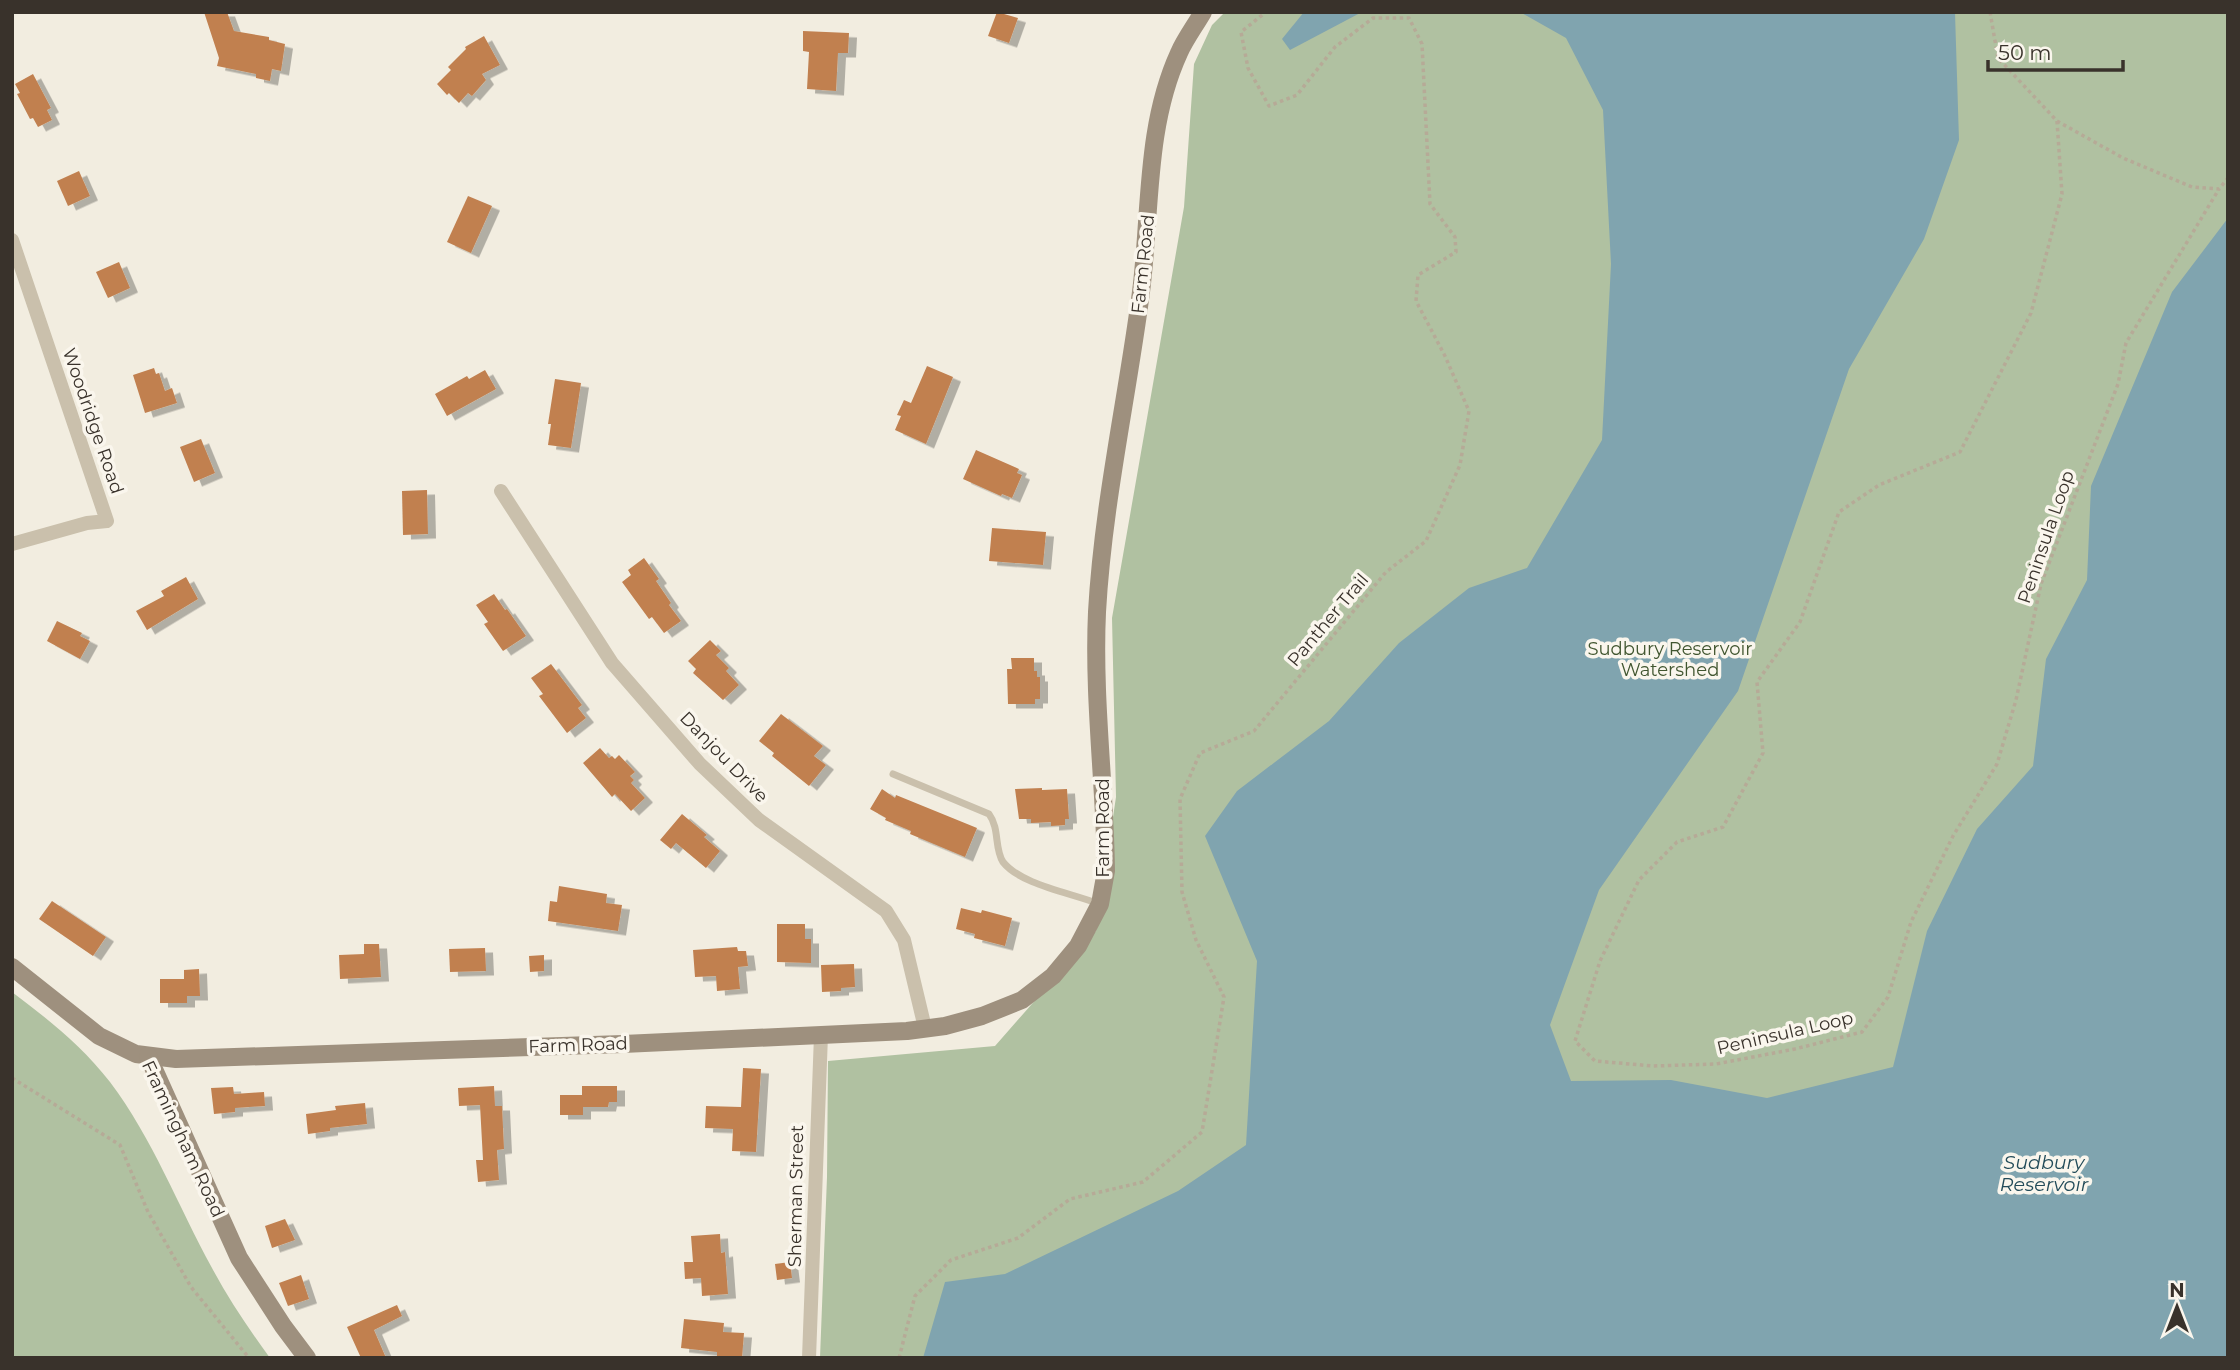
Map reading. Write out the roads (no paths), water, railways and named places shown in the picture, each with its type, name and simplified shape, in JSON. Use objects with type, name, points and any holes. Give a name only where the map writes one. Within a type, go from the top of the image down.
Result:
[{"type":"street","name":"Farm Road","points":[[148,1056],[216,1059],[821,1035],[925,1028],[945,1026],[982,1016],[1022,1000],[1053,976],[1078,946],[1100,904],[1106,871],[1097,655],[1097,614],[1104,533],[1141,292],[1156,130],[1165,91],[1179,52],[1203,12]]},
{"type":"street","name":"Woodridge Road","points":[[12,240],[107,521],[87,523],[12,544]]},
{"type":"street","name":"Danjou Drive","points":[[501,491],[612,663],[701,764],[758,820],[886,911],[904,940],[925,1028]]},
{"type":"street","name":"Framingham Road","points":[[12,967],[99,1036],[136,1054],[148,1056],[239,1258],[307,1358]]},
{"type":"street","name":"Sherman Street","points":[[809,1358],[821,1035]]},
{"type":"lane","points":[[892,774],[989,814],[996,823],[1000,855],[1004,863],[1025,879],[1100,904]]},
{"type":"water","points":[[1304,12],[1362,12],[1290,50],[1282,39]]},
{"type":"water","name":"Sudbury Reservoir","points":[[1520,12],[1955,13],[1959,140],[1924,239],[1849,369],[1738,691],[1599,890],[1550,1025],[1571,1081],[1671,1080],[1767,1098],[1893,1067],[1927,931],[1977,829],[2033,766],[2046,659],[2087,580],[2091,486],[2172,292],[2228,218],[2228,1358],[923,1358],[945,1282],[1005,1274],[1178,1191],[1246,1145],[1257,961],[1205,836],[1237,791],[1329,721],[1399,643],[1469,588],[1527,568],[1602,440],[1611,264],[1603,110],[1566,38]]},
{"type":"park label","name":"Sudbury Reservoir Watershed","points":[[1670,659]]}]
